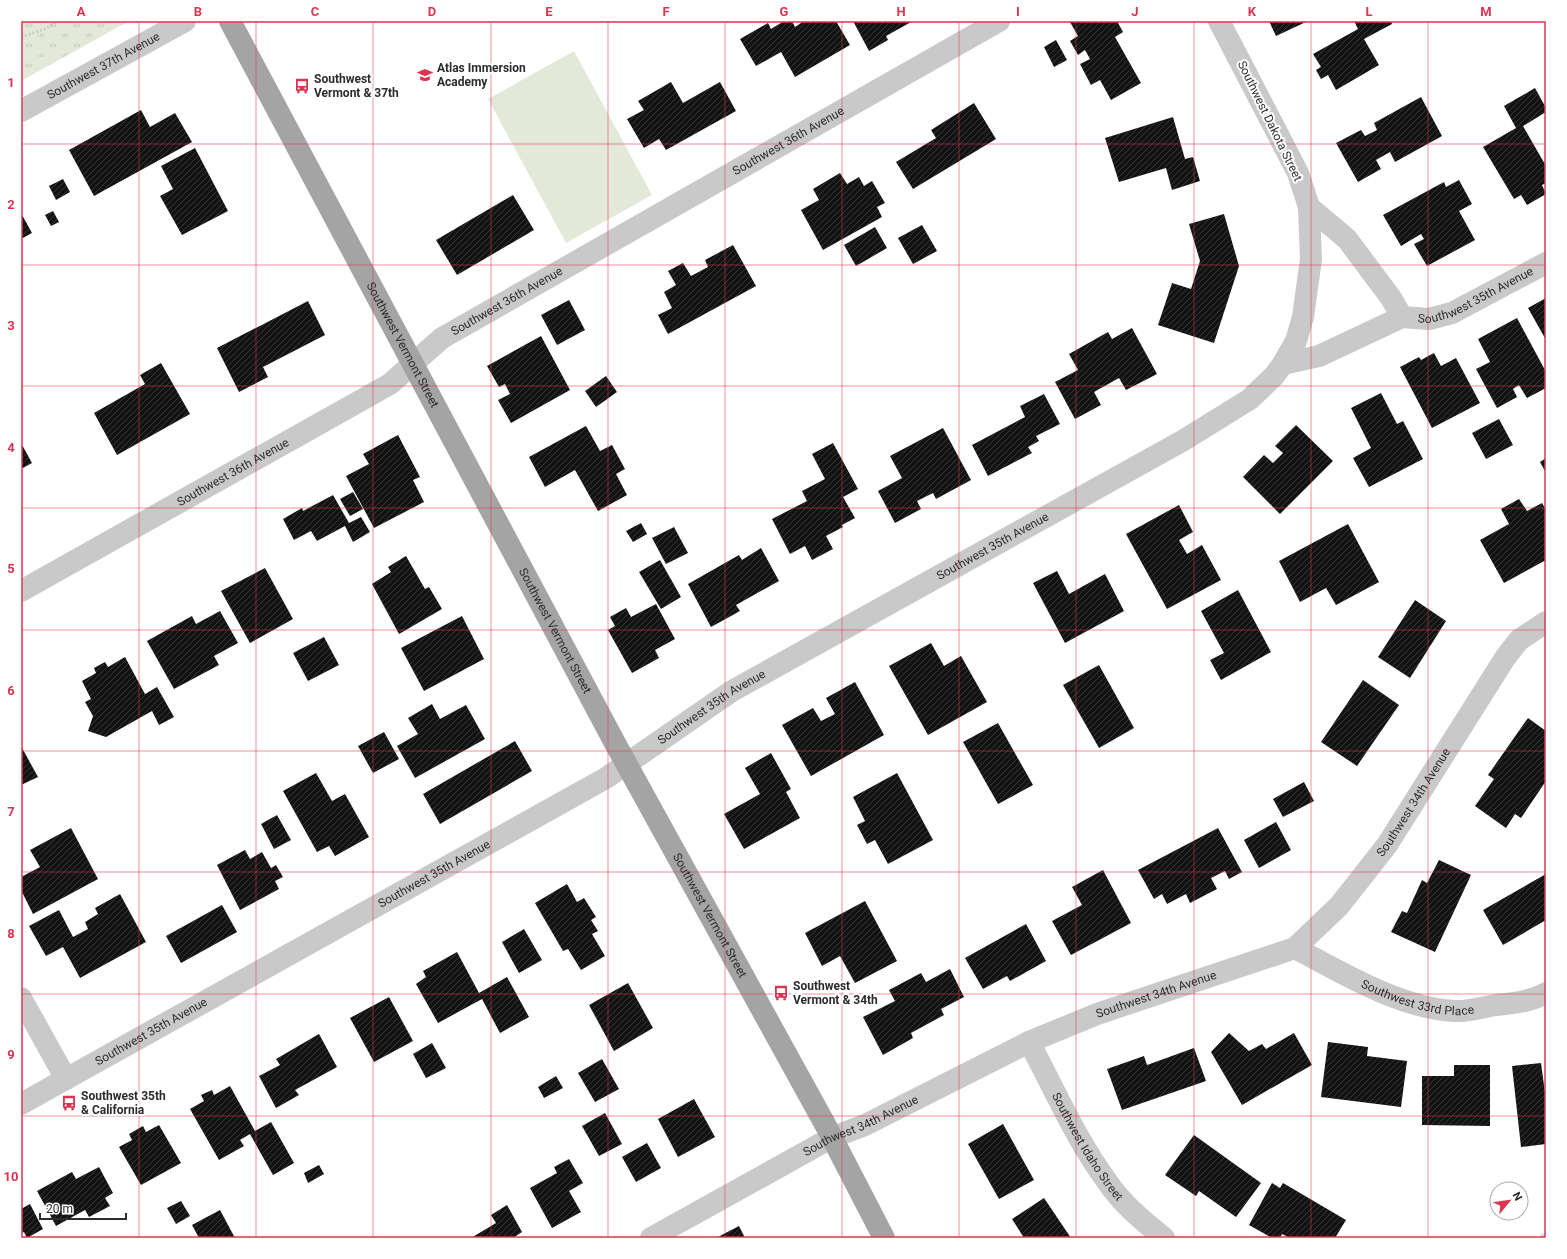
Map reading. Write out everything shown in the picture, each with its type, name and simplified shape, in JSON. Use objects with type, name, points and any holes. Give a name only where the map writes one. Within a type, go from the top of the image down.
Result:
[{"type":"main road","name":"Southwest Vermont Street","points":[[230,21],[412,364],[884,1238]]},
{"type":"street","name":"Southwest 37th Avenue","points":[[21,111],[185,21]]},
{"type":"street","name":"Southwest 36th Avenue","points":[[21,591],[390,384],[442,338],[999,21]]},
{"type":"street","name":"Southwest Dakota Street","points":[[1219,21],[1298,173],[1309,207],[1311,259],[1303,318],[1296,341],[1283,364]]},
{"type":"street","name":"Southwest 35th Avenue","points":[[1309,207],[1347,239],[1391,298],[1402,317]]},
{"type":"street","name":"Southwest 35th Avenue","points":[[21,1104],[606,778],[732,691],[966,562],[1228,414],[1250,399],[1274,376],[1283,364],[1318,356],[1402,317],[1429,319],[1452,313],[1546,263]]},
{"type":"street","name":"Southwest 34th Avenue","points":[[651,1238],[831,1138],[865,1125],[1029,1042],[1097,1014],[1295,948],[1339,906],[1387,845],[1505,658],[1519,640],[1546,622]]},
{"type":"street","name":"Southwest 33rd Place","points":[[1295,948],[1357,981],[1386,994],[1417,1004],[1454,1011],[1534,1000],[1546,993]]},
{"type":"street","points":[[21,998],[66,1079]]},
{"type":"street","name":"Southwest Idaho Street","points":[[1029,1042],[1084,1146],[1106,1181],[1135,1214],[1164,1238]]},
{"type":"path","points":[[21,37],[45,29],[59,21]]},
{"type":"green space","points":[[21,21],[129,21],[21,81]]},
{"type":"green space","points":[[574,51],[652,195],[566,243],[488,99]]},
{"type":"building","points":[[784,21],[792,21],[795,27],[804,21],[836,21],[850,45],[795,77],[781,52],[756,66],[740,39],[768,23],[771,29]]},
{"type":"building","points":[[853,21],[913,21],[886,36],[888,40],[869,51]]},
{"type":"building","points":[[1117,21],[1123,32],[1115,37],[1141,83],[1111,100],[1100,80],[1091,85],[1080,64],[1090,59],[1085,50],[1078,55],[1070,41],[1078,36],[1070,22]]},
{"type":"building","points":[[1269,21],[1308,21],[1276,36]]},
{"type":"building","points":[[1354,21],[1391,21],[1392,24],[1364,39],[1379,65],[1336,90],[1328,75],[1321,79],[1316,70],[1321,67],[1313,54],[1358,29]]},
{"type":"building","points":[[1056,40],[1067,60],[1054,67],[1044,47]]},
{"type":"building","points":[[671,82],[683,103],[720,82],[736,111],[666,150],[659,139],[644,148],[627,119],[644,110],[638,101]]},
{"type":"building","points":[[1535,88],[1546,108],[1546,112],[1523,126],[1546,166],[1546,183],[1542,185],[1546,194],[1527,205],[1521,195],[1514,199],[1483,147],[1516,128],[1504,106]]},
{"type":"building","points":[[1421,97],[1442,136],[1395,162],[1390,152],[1376,160],[1381,169],[1358,182],[1336,143],[1361,130],[1365,136],[1377,130],[1374,123]]},
{"type":"building","points":[[974,103],[996,139],[913,189],[896,162],[936,138],[931,130]]},
{"type":"building","points":[[141,110],[150,127],[175,113],[192,142],[94,196],[69,150]]},
{"type":"building","points":[[1173,117],[1185,159],[1193,157],[1200,181],[1172,190],[1166,168],[1119,182],[1105,138]]},
{"type":"building","points":[[195,148],[228,211],[182,235],[160,196],[173,189],[161,166]]},
{"type":"building","points":[[840,173],[847,184],[859,177],[864,186],[872,181],[885,203],[877,207],[882,217],[823,250],[801,210],[819,200],[813,189]]},
{"type":"building","points":[[63,179],[70,192],[56,200],[49,186]]},
{"type":"building","points":[[1459,180],[1472,204],[1459,211],[1475,240],[1427,266],[1414,244],[1424,239],[1421,234],[1401,246],[1383,215],[1444,182],[1446,187]]},
{"type":"building","points":[[513,195],[534,230],[457,275],[436,240]]},
{"type":"building","points":[[53,211],[59,222],[51,226],[45,215]]},
{"type":"building","points":[[21,213],[32,233],[21,239]]},
{"type":"building","points":[[1224,214],[1239,266],[1214,343],[1158,325],[1172,283],[1191,289],[1200,261],[1189,224]]},
{"type":"building","points":[[922,225],[937,251],[913,264],[898,238]]},
{"type":"building","points":[[875,227],[887,248],[856,266],[844,245]]},
{"type":"building","points":[[733,245],[756,286],[668,334],[658,315],[672,308],[664,292],[676,285],[668,271],[683,263],[691,276],[708,267],[705,260]]},
{"type":"building","points":[[1546,298],[1546,340],[1528,308]]},
{"type":"building","points":[[569,300],[585,330],[557,345],[541,315]]},
{"type":"building","points":[[308,301],[325,335],[263,367],[268,377],[239,392],[217,348]]},
{"type":"building","points":[[1517,318],[1546,372],[1546,388],[1527,398],[1519,385],[1513,389],[1517,397],[1497,408],[1476,369],[1490,362],[1478,339]]},
{"type":"building","points":[[1132,328],[1157,374],[1126,390],[1119,378],[1094,392],[1101,405],[1075,419],[1055,382],[1078,370],[1069,354],[1108,332],[1112,339]]},
{"type":"building","points":[[541,336],[570,390],[511,423],[498,400],[510,394],[505,384],[499,387],[487,366]]},
{"type":"building","points":[[1434,353],[1441,366],[1456,358],[1480,403],[1432,428],[1400,367],[1419,357],[1421,360]]},
{"type":"building","points":[[161,363],[190,414],[117,455],[94,413],[145,384],[140,375]]},
{"type":"building","points":[[606,376],[617,392],[596,407],[585,391]]},
{"type":"building","points":[[1381,393],[1397,424],[1403,421],[1423,459],[1369,487],[1353,458],[1371,448],[1351,408]]},
{"type":"building","points":[[1044,394],[1060,424],[1036,436],[1039,441],[1028,447],[1032,453],[988,476],[972,445],[1025,417],[1020,406]]},
{"type":"building","points":[[1499,419],[1513,445],[1486,459],[1472,433]]},
{"type":"building","points":[[1296,425],[1333,461],[1280,514],[1243,477],[1264,455],[1273,463],[1283,453],[1275,446]]},
{"type":"building","points":[[586,426],[600,451],[612,445],[625,469],[616,474],[627,495],[598,511],[575,470],[545,487],[529,457]]},
{"type":"building","points":[[943,428],[971,480],[936,499],[933,493],[917,501],[921,509],[895,523],[878,491],[902,478],[890,456]]},
{"type":"building","points":[[398,435],[420,477],[413,480],[424,502],[374,528],[346,476],[369,464],[363,454]]},
{"type":"building","points":[[21,443],[32,463],[21,469]]},
{"type":"building","points":[[833,443],[858,489],[843,497],[855,518],[842,525],[843,527],[826,536],[833,549],[812,560],[805,546],[790,554],[772,519],[807,501],[802,491],[825,479],[812,454]]},
{"type":"building","points":[[1546,458],[1546,473],[1540,462]]},
{"type":"building","points":[[353,492],[363,509],[350,516],[340,499]]},
{"type":"building","points":[[333,495],[349,523],[361,517],[370,532],[353,542],[345,526],[317,541],[311,531],[294,540],[283,519],[302,508],[303,511]]},
{"type":"building","points":[[1519,499],[1527,511],[1542,503],[1546,510],[1546,560],[1504,583],[1480,540],[1509,524],[1501,509]]},
{"type":"building","points":[[1179,505],[1193,532],[1179,540],[1187,554],[1202,545],[1221,580],[1167,609],[1126,534]]},
{"type":"building","points":[[641,523],[647,534],[633,542],[626,531]]},
{"type":"building","points":[[1348,524],[1379,582],[1336,605],[1326,588],[1300,602],[1279,561]]},
{"type":"building","points":[[674,527],[688,553],[666,564],[652,538]]},
{"type":"building","points":[[761,548],[779,581],[736,605],[740,611],[711,627],[688,584],[739,555],[742,560]]},
{"type":"building","points":[[406,556],[425,589],[429,587],[442,609],[399,634],[372,584],[391,572],[388,567]]},
{"type":"building","points":[[660,560],[681,597],[661,609],[639,572]]},
{"type":"building","points":[[265,568],[293,619],[250,643],[221,591]]},
{"type":"building","points":[[1057,571],[1069,594],[1105,574],[1124,611],[1065,643],[1033,583]]},
{"type":"building","points":[[1238,590],[1271,652],[1221,680],[1210,660],[1224,653],[1201,611]]},
{"type":"building","points":[[1415,600],[1446,621],[1410,678],[1378,657]]},
{"type":"building","points":[[656,604],[675,639],[655,650],[659,658],[632,673],[608,630],[615,626],[610,617],[626,608],[631,617]]},
{"type":"building","points":[[220,611],[238,643],[214,656],[219,665],[174,689],[147,641],[192,616],[196,624]]},
{"type":"building","points":[[462,616],[484,659],[424,691],[401,648]]},
{"type":"building","points":[[324,637],[339,665],[308,681],[293,653]]},
{"type":"building","points":[[931,643],[944,666],[961,656],[987,702],[928,735],[889,666]]},
{"type":"building","points":[[125,657],[145,694],[157,687],[174,717],[159,725],[152,711],[106,737],[88,731],[93,716],[85,702],[91,699],[82,681],[96,673],[94,668],[105,662],[108,667]]},
{"type":"building","points":[[1099,665],[1134,728],[1099,748],[1063,685]]},
{"type":"building","points":[[1363,680],[1399,705],[1357,766],[1321,742]]},
{"type":"building","points":[[855,682],[884,735],[811,776],[782,725],[813,708],[821,721],[835,714],[826,698]]},
{"type":"building","points":[[432,704],[440,719],[466,705],[485,739],[415,778],[397,746],[418,734],[408,718]]},
{"type":"building","points":[[1528,718],[1546,731],[1546,781],[1521,818],[1515,814],[1506,828],[1475,806],[1494,779],[1488,775]]},
{"type":"building","points":[[998,723],[1033,785],[998,804],[963,742]]},
{"type":"building","points":[[384,732],[399,759],[373,773],[358,746]]},
{"type":"building","points":[[515,741],[532,771],[440,824],[423,794]]},
{"type":"building","points":[[21,746],[38,777],[21,785]]},
{"type":"building","points":[[771,753],[791,789],[786,792],[800,818],[744,849],[724,814],[760,794],[745,768]]},
{"type":"building","points":[[316,773],[332,801],[345,794],[369,837],[335,856],[329,846],[317,852],[283,791]]},
{"type":"building","points":[[897,773],[933,840],[888,864],[875,840],[867,844],[857,825],[865,821],[853,797]]},
{"type":"building","points":[[1304,782],[1314,801],[1283,817],[1273,799]]},
{"type":"building","points":[[277,815],[291,840],[274,849],[261,824]]},
{"type":"building","points":[[1276,822],[1291,850],[1259,868],[1244,840]]},
{"type":"building","points":[[71,828],[98,879],[33,914],[21,890],[21,877],[40,867],[30,850]]},
{"type":"building","points":[[1218,828],[1242,872],[1229,879],[1225,871],[1211,878],[1217,889],[1190,903],[1186,894],[1167,904],[1162,894],[1154,899],[1138,870]]},
{"type":"building","points":[[245,850],[250,859],[262,852],[271,868],[276,865],[283,877],[275,881],[279,889],[240,910],[217,865]]},
{"type":"building","points":[[1439,860],[1471,875],[1435,952],[1391,932],[1402,911],[1407,913],[1422,880],[1427,883]]},
{"type":"building","points":[[1103,870],[1131,923],[1071,955],[1052,921],[1082,905],[1072,887]]},
{"type":"building","points":[[1546,874],[1546,920],[1503,945],[1483,910]]},
{"type":"building","points":[[567,884],[577,902],[584,898],[596,917],[591,920],[598,931],[592,934],[605,956],[581,970],[568,949],[563,951],[535,903]]},
{"type":"building","points":[[120,894],[146,942],[80,978],[63,947],[46,956],[29,926],[59,910],[73,937],[88,929],[85,922],[98,914],[95,908]]},
{"type":"building","points":[[865,901],[897,961],[855,983],[840,956],[822,966],[805,933]]},
{"type":"building","points":[[222,905],[237,932],[181,963],[166,936]]},
{"type":"building","points":[[1026,924],[1046,961],[1010,981],[1007,976],[983,989],[965,958]]},
{"type":"building","points":[[524,929],[542,960],[519,973],[502,942]]},
{"type":"building","points":[[457,952],[479,993],[507,977],[529,1017],[500,1033],[482,999],[438,1023],[416,984],[426,977],[423,971]]},
{"type":"building","points":[[950,969],[964,997],[941,1009],[944,1015],[911,1033],[913,1038],[883,1055],[863,1017],[895,1001],[889,990],[921,973],[926,982]]},
{"type":"building","points":[[628,983],[653,1028],[614,1051],[589,1005]]},
{"type":"building","points":[[389,997],[413,1041],[374,1062],[350,1018]]},
{"type":"building","points":[[1229,1033],[1249,1051],[1262,1044],[1266,1049],[1294,1033],[1312,1065],[1242,1105],[1211,1052]]},
{"type":"building","points":[[319,1034],[337,1067],[295,1090],[299,1095],[276,1108],[259,1076],[280,1065],[276,1059]]},
{"type":"building","points":[[1328,1042],[1368,1047],[1367,1056],[1407,1061],[1401,1107],[1321,1097]]},
{"type":"building","points":[[432,1043],[446,1068],[426,1078],[413,1054]]},
{"type":"building","points":[[1194,1048],[1206,1081],[1122,1110],[1107,1069],[1144,1056],[1147,1065]]},
{"type":"building","points":[[602,1059],[619,1089],[595,1102],[578,1073]]},
{"type":"building","points":[[1541,1063],[1546,1100],[1546,1144],[1521,1147],[1512,1066]]},
{"type":"building","points":[[1454,1065],[1490,1065],[1490,1126],[1422,1125],[1422,1076],[1454,1076]]},
{"type":"building","points":[[556,1076],[563,1088],[544,1098],[538,1087]]},
{"type":"building","points":[[230,1086],[255,1131],[271,1122],[294,1163],[273,1175],[250,1134],[240,1140],[244,1146],[219,1160],[190,1109],[204,1101],[201,1095],[212,1090],[214,1095]]},
{"type":"building","points":[[694,1099],[715,1137],[678,1157],[658,1119]]},
{"type":"building","points":[[605,1113],[622,1144],[599,1156],[582,1126]]},
{"type":"building","points":[[1003,1124],[1034,1180],[999,1199],[968,1144]]},
{"type":"building","points":[[159,1125],[181,1163],[141,1185],[119,1147],[132,1140],[129,1134],[143,1126],[146,1132]]},
{"type":"building","points":[[1194,1135],[1261,1183],[1236,1217],[1199,1191],[1196,1196],[1165,1175]]},
{"type":"building","points":[[647,1143],[661,1168],[636,1182],[622,1157]]},
{"type":"building","points":[[569,1159],[583,1183],[569,1191],[581,1212],[552,1228],[530,1188],[557,1173],[554,1167]]},
{"type":"building","points":[[319,1165],[324,1174],[308,1183],[304,1173]]},
{"type":"building","points":[[99,1167],[113,1193],[105,1198],[110,1206],[89,1217],[85,1210],[56,1226],[37,1191],[72,1172],[76,1179]]},
{"type":"building","points":[[1272,1183],[1280,1188],[1283,1183],[1346,1220],[1335,1238],[1290,1238],[1282,1234],[1280,1238],[1272,1238],[1249,1225]]},
{"type":"building","points":[[1044,1198],[1071,1238],[1024,1238],[1012,1219]]},
{"type":"building","points":[[181,1201],[190,1216],[176,1224],[167,1208]]},
{"type":"building","points":[[30,1204],[43,1229],[27,1238],[24,1232],[21,1233],[21,1209]]},
{"type":"building","points":[[507,1205],[522,1232],[513,1238],[471,1238],[496,1223],[491,1215]]},
{"type":"building","points":[[220,1210],[235,1238],[199,1238],[192,1225]]},
{"type":"building","points":[[739,1226],[745,1238],[716,1238]]},
{"type":"place","name":"Atlas Immersion Academy","points":[[425,75]]},
{"type":"place","name":"Southwest Vermont & 37th","points":[[302,86]]},
{"type":"place","name":"Southwest Vermont & 34th","points":[[781,993]]},
{"type":"place","name":"Southwest 35th & California","points":[[69,1103]]}]
